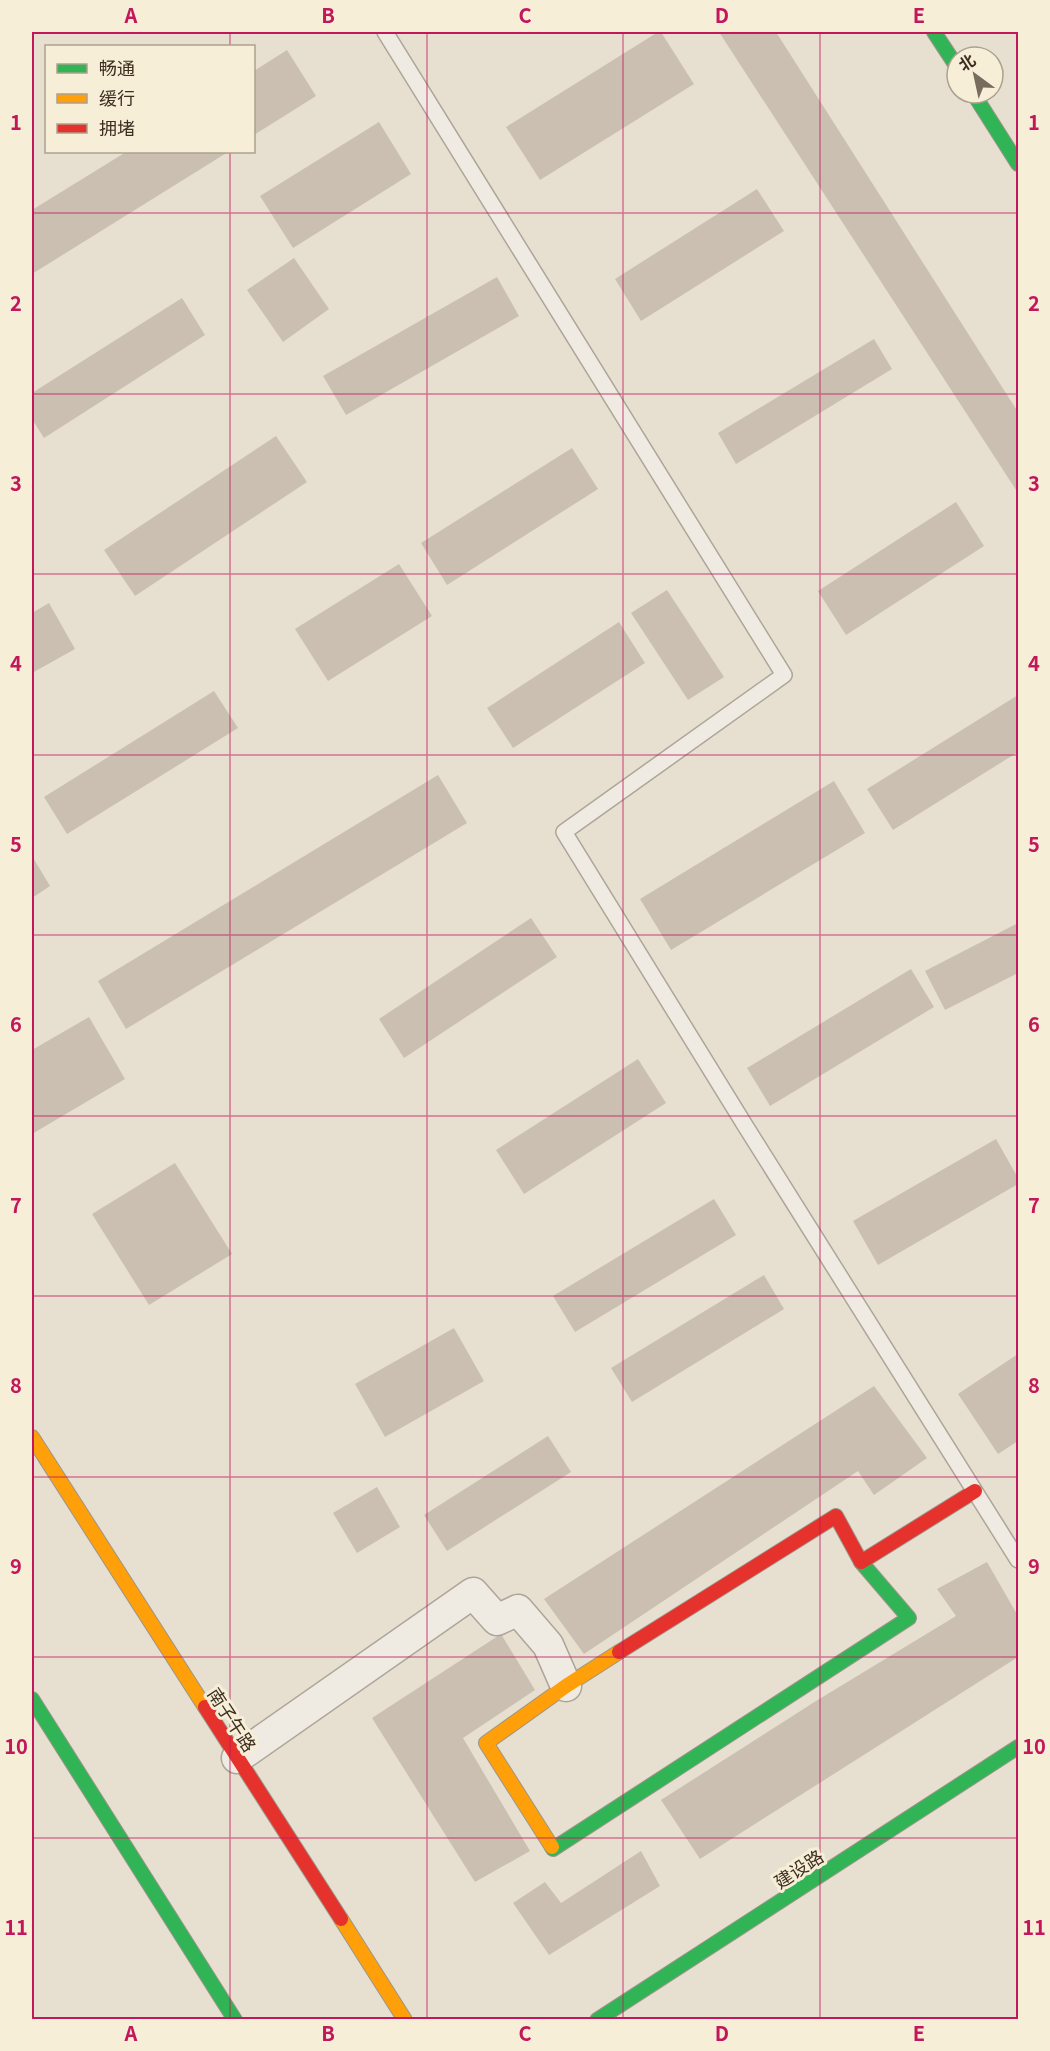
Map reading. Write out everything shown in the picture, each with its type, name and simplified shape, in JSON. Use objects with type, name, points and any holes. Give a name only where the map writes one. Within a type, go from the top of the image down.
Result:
[{"type":"street","points":[[934,32],[945,49]]},
{"type":"street","points":[[981,105],[1018,164]]},
{"type":"street","name":"南子午路","points":[[32,1437],[405,2019]]},
{"type":"street","points":[[861,1562],[975,1491]]},
{"type":"street","points":[[836,1516],[861,1562],[909,1618],[553,1849],[486,1743],[567,1686],[836,1516]]},
{"type":"street","points":[[237,1758],[473,1593],[497,1620],[518,1610],[548,1645],[567,1686]]},
{"type":"street","points":[[32,1699],[235,2019]]},
{"type":"street","name":"建设路","points":[[597,2019],[1018,1748]]},
{"type":"lane","points":[[385,32],[784,675],[564,832],[1018,1560]]},
{"type":"building","points":[[661,32],[694,84],[540,180],[506,127]]},
{"type":"building","points":[[719,32],[776,32],[1018,412],[1018,493]]},
{"type":"building","points":[[287,50],[316,96],[255,134],[255,70]]},
{"type":"building","points":[[379,122],[411,174],[293,248],[260,196]]},
{"type":"building","points":[[124,153],[226,153],[32,274],[32,210]]},
{"type":"building","points":[[757,189],[784,231],[641,321],[615,279]]},
{"type":"building","points":[[294,258],[329,309],[283,342],[247,290]]},
{"type":"building","points":[[497,277],[519,316],[346,415],[323,376]]},
{"type":"building","points":[[182,298],[205,335],[44,438],[32,419],[32,393]]},
{"type":"building","points":[[874,339],[892,369],[736,464],[718,433]]},
{"type":"building","points":[[276,436],[307,482],[135,596],[104,550]]},
{"type":"building","points":[[572,448],[598,489],[447,585],[421,543]]},
{"type":"building","points":[[956,502],[984,546],[846,635],[818,591]]},
{"type":"building","points":[[399,564],[432,616],[328,681],[295,629]]},
{"type":"building","points":[[667,590],[724,677],[688,700],[631,613]]},
{"type":"building","points":[[49,603],[75,649],[32,673],[32,613]]},
{"type":"building","points":[[619,622],[645,663],[513,748],[487,708]]},
{"type":"building","points":[[214,691],[238,728],[67,834],[44,797]]},
{"type":"building","points":[[1018,695],[1018,752],[893,830],[867,789]]},
{"type":"building","points":[[438,775],[467,823],[126,1029],[98,981]]},
{"type":"building","points":[[834,781],[865,833],[671,950],[640,899]]},
{"type":"building","points":[[32,856],[50,886],[32,898]]},
{"type":"building","points":[[531,918],[557,957],[404,1058],[379,1019]]},
{"type":"building","points":[[1018,923],[1018,973],[945,1010],[925,971]]},
{"type":"building","points":[[911,969],[934,1007],[770,1106],[747,1068]]},
{"type":"building","points":[[89,1017],[125,1079],[32,1134],[32,1050]]},
{"type":"building","points":[[638,1059],[666,1103],[524,1194],[496,1150]]},
{"type":"building","points":[[996,1139],[1018,1178],[1018,1184],[878,1265],[853,1221]]},
{"type":"building","points":[[175,1163],[232,1254],[149,1305],[92,1214]]},
{"type":"building","points":[[714,1199],[736,1235],[575,1332],[553,1296]]},
{"type":"building","points":[[764,1275],[784,1309],[632,1402],[611,1368]]},
{"type":"building","points":[[454,1328],[484,1381],[385,1437],[355,1384]]},
{"type":"building","points":[[1018,1354],[1018,1441],[998,1454],[958,1394]]},
{"type":"building","points":[[874,1386],[927,1458],[874,1495],[858,1471],[584,1654],[544,1599]]},
{"type":"building","points":[[548,1436],[571,1472],[447,1551],[424,1515]]},
{"type":"building","points":[[377,1487],[400,1527],[357,1553],[333,1513]]},
{"type":"building","points":[[987,1562],[1018,1616],[1018,1657],[700,1859],[661,1800],[816,1701],[956,1616],[937,1589]]},
{"type":"building","points":[[501,1634],[535,1690],[463,1738],[530,1851],[475,1882],[372,1718]]},
{"type":"building","points":[[641,1851],[660,1886],[549,1955],[513,1903],[545,1882],[561,1903]]},
{"type":"traffic: fast","points":[[934,32],[945,49]]},
{"type":"traffic: fast","points":[[981,105],[1018,164]]},
{"type":"traffic: fast","points":[[552,1847],[553,1849],[909,1618],[861,1562]]},
{"type":"traffic: fast","points":[[32,1699],[235,2020]]},
{"type":"traffic: fast","points":[[597,2020],[1018,1747]]},
{"type":"traffic: slow","points":[[32,1437],[205,1707]]},
{"type":"traffic: slow","points":[[552,1847],[486,1743],[566,1686],[619,1652]]},
{"type":"traffic: slow","points":[[341,1919],[405,2020]]},
{"type":"traffic: jam","points":[[619,1652],[836,1516],[861,1562],[975,1491]]},
{"type":"traffic: jam","points":[[205,1707],[341,1919]]}]
